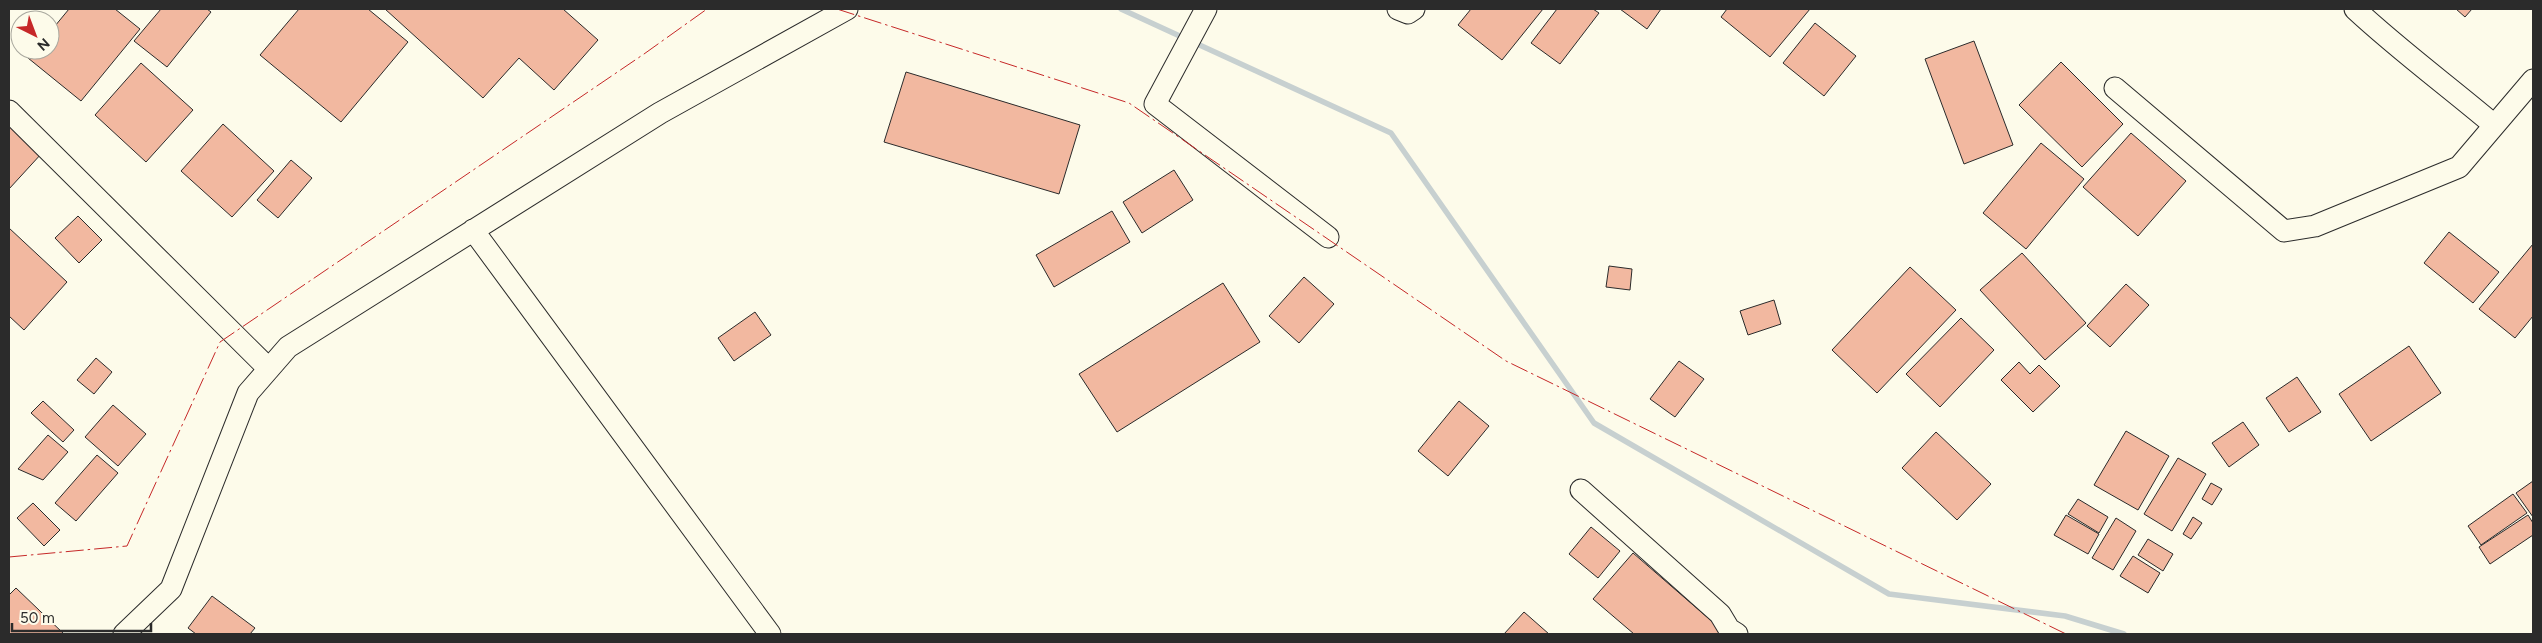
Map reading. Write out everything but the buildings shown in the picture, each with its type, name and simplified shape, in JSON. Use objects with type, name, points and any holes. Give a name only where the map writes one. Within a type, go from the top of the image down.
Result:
[{"type":"street","points":[[124,634],[171,589],[248,393],[288,347],[660,113],[847,9]]},
{"type":"street","points":[[1206,9],[1155,104],[1328,237]]},
{"type":"street","points":[[1398,9],[1408,13],[1414,9]]},
{"type":"street","points":[[2355,9],[2388,39],[2417,60],[2494,125]]},
{"type":"street","points":[[2115,88],[2284,231],[2314,226],[2459,167],[2533,80]]},
{"type":"street","points":[[9,111],[269,369]]},
{"type":"street","points":[[472,230],[770,634]]},
{"type":"street","points":[[1581,490],[1720,614],[1730,632]]},
{"type":"waterway","points":[[1121,9],[1184,38]]},
{"type":"waterway","points":[[1193,42],[1391,133],[1594,423],[1889,594],[2065,616],[2124,634]]},
{"type":"power","points":[[9,557],[127,546],[220,342],[644,54],[707,9]]},
{"type":"power","points":[[837,9],[1129,103],[1506,361],[2066,634]]}]
